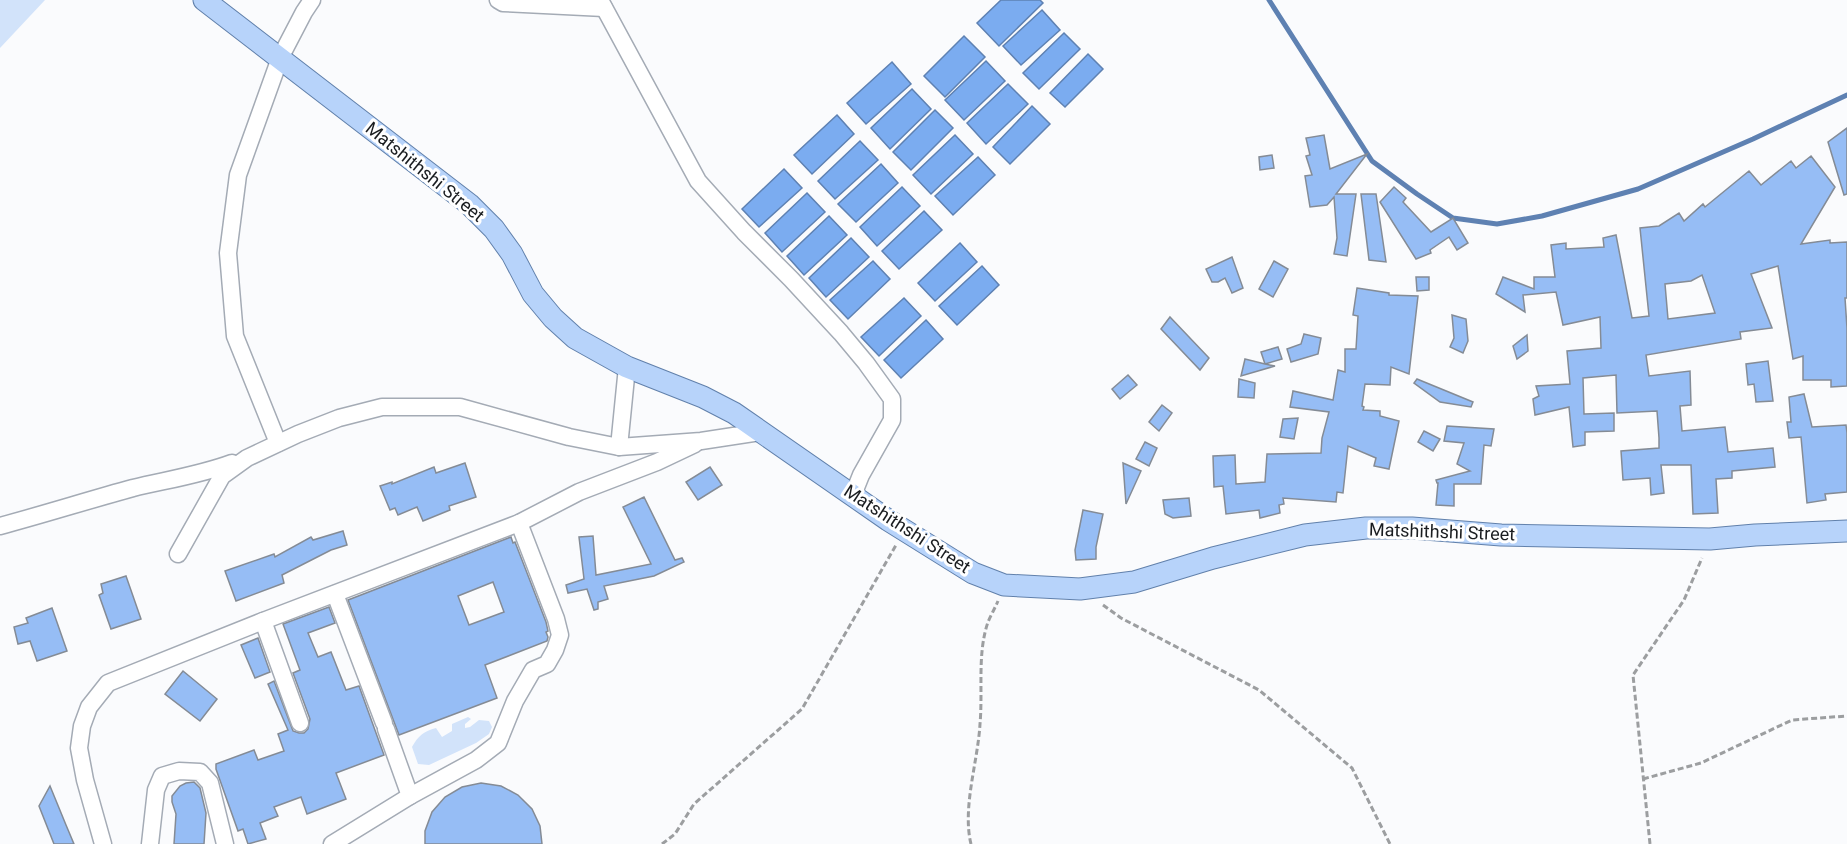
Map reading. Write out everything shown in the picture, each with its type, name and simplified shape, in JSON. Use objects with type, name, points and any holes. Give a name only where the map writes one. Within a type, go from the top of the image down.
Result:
[{"type":"main road","name":"Matshithshi Street","points":[[204,0],[469,204],[494,229],[512,254],[533,294],[553,318],[575,338],[627,368],[703,397],[734,413],[904,531],[973,573],[1004,585],[1080,589],[1134,582],[1213,558],[1305,535],[1366,528],[1412,528],[1501,535],[1710,539],[1847,531]]},
{"type":"lane","points":[[278,444],[235,336],[228,253],[238,175],[280,58],[312,0]]},
{"type":"lane","points":[[498,0],[503,3],[602,4],[698,181],[744,232],[792,279],[866,363],[891,399],[892,420],[861,475],[853,495]]},
{"type":"lane","points":[[619,447],[627,368]]},
{"type":"lane","points":[[0,526],[136,488],[216,469],[339,418],[382,407],[460,407],[569,437],[619,447],[701,441],[760,432]]},
{"type":"lane","points":[[103,844],[85,780],[80,748],[82,726],[89,707],[108,683],[519,523],[579,492],[657,462],[701,441]]},
{"type":"lane","points":[[178,554],[222,476],[247,458]]},
{"type":"lane","points":[[332,844],[410,796],[476,760],[498,743],[515,701],[533,670],[547,664],[560,635],[519,523]]},
{"type":"lane","points":[[335,594],[410,796]]},
{"type":"lane","points":[[263,621],[300,723]]},
{"type":"lane","points":[[150,844],[156,790],[162,776],[179,771],[200,772],[210,783],[225,844]]},
{"type":"path","points":[[662,844],[675,834],[694,804],[802,709],[904,531]]},
{"type":"path","points":[[1650,844],[1633,675],[1684,600],[1710,539]]},
{"type":"path","points":[[970,844],[967,831],[980,724],[981,661],[988,624],[1004,585]]},
{"type":"path","points":[[1080,589],[1121,618],[1259,690],[1352,768],[1390,844]]},
{"type":"path","points":[[1643,779],[1701,763],[1792,720],[1847,716]]},
{"type":"shaded area","points":[[0,0],[45,0],[0,48]]},
{"type":"shaded area","points":[[468,717],[471,719],[465,724],[465,728],[479,720],[489,721],[492,727],[489,734],[476,743],[429,765],[418,764],[412,747],[419,737],[436,728],[442,737],[452,731],[452,724]]},
{"type":"water","points":[[1001,0],[1040,0],[1043,3],[999,46],[977,23]]},
{"type":"water","points":[[1042,10],[1060,30],[1021,65],[1003,46]]},
{"type":"water","points":[[1064,33],[1080,49],[1039,89],[1023,73]]},
{"type":"water","points":[[964,36],[985,57],[945,97],[924,76]]},
{"type":"water","points":[[1088,54],[1103,69],[1065,107],[1050,93]]},
{"type":"water","points":[[986,61],[1005,81],[964,120],[945,100]]},
{"type":"water","points":[[892,62],[911,84],[866,124],[847,103]]},
{"type":"water","points":[[1008,84],[1028,104],[986,144],[967,123]]},
{"type":"water","points":[[912,89],[931,109],[890,149],[871,128]]},
{"type":"water","points":[[1032,106],[1050,124],[1010,164],[993,147]]},
{"type":"water","points":[[935,110],[953,128],[911,170],[893,152]]},
{"type":"water","points":[[837,115],[854,134],[812,174],[794,155]]},
{"type":"water","points":[[955,135],[973,154],[931,194],[913,175]]},
{"type":"water","points":[[860,141],[878,160],[835,199],[818,181]]},
{"type":"water","points":[[978,157],[995,175],[953,215],[935,196]]},
{"type":"water","points":[[881,164],[898,183],[856,222],[838,204]]},
{"type":"water","points":[[784,169],[802,188],[759,227],[742,209]]},
{"type":"water","points":[[902,187],[920,206],[877,246],[860,227]]},
{"type":"water","points":[[807,193],[825,212],[782,252],[765,233]]},
{"type":"water","points":[[924,211],[942,230],[899,269],[882,251]]},
{"type":"water","points":[[829,216],[847,235],[804,275],[787,256]]},
{"type":"water","points":[[851,238],[869,257],[826,297],[809,278]]},
{"type":"water","points":[[960,243],[977,262],[935,301],[918,283]]},
{"type":"water","points":[[873,261],[890,279],[848,319],[830,300]]},
{"type":"water","points":[[982,266],[999,285],[957,325],[939,306]]},
{"type":"water","points":[[904,298],[921,316],[879,356],[861,337]]},
{"type":"water","points":[[926,320],[943,339],[901,378],[884,360]]},
{"type":"building","points":[[1847,128],[1847,194],[1844,195],[1828,142]]},
{"type":"building","points":[[1324,135],[1330,169],[1367,154],[1336,194],[1356,194],[1347,256],[1334,254],[1337,238],[1334,197],[1327,205],[1310,207],[1305,176],[1312,175],[1306,156],[1310,155],[1306,138]]},
{"type":"building","points":[[1272,155],[1274,168],[1260,170],[1259,157]]},
{"type":"building","points":[[1811,156],[1835,187],[1801,244],[1830,240],[1830,243],[1847,242],[1847,298],[1845,298],[1847,386],[1831,387],[1831,380],[1803,380],[1803,356],[1793,359],[1778,266],[1751,274],[1772,328],[1740,332],[1741,339],[1646,355],[1649,376],[1690,371],[1691,405],[1680,406],[1682,431],[1725,427],[1728,452],[1773,448],[1775,467],[1732,471],[1732,478],[1716,479],[1718,513],[1693,514],[1691,465],[1661,465],[1664,493],[1651,495],[1650,478],[1623,480],[1621,451],[1659,448],[1659,438],[1657,411],[1617,413],[1616,375],[1583,378],[1584,414],[1614,413],[1614,431],[1585,432],[1585,445],[1573,447],[1569,407],[1535,415],[1533,399],[1539,396],[1536,386],[1570,384],[1567,351],[1601,348],[1600,317],[1563,325],[1556,292],[1523,295],[1525,312],[1496,294],[1503,277],[1534,289],[1534,277],[1555,277],[1551,245],[1566,243],[1566,249],[1604,247],[1603,238],[1616,235],[1632,318],[1649,316],[1640,228],[1659,226],[1679,213],[1684,221],[1703,204],[1705,207],[1749,171],[1761,185],[1791,161],[1796,168]],"holes":[[[1702,275],[1715,313],[1668,319],[1665,284],[1691,281]]]},
{"type":"building","points":[[1394,187],[1406,198],[1403,202],[1431,232],[1453,218],[1468,243],[1457,250],[1449,237],[1430,250],[1431,253],[1416,259],[1380,202]]},
{"type":"building","points":[[1361,194],[1376,194],[1386,262],[1369,260]]},
{"type":"building","points":[[1232,257],[1243,288],[1232,293],[1225,278],[1212,282],[1206,269]]},
{"type":"building","points":[[1274,261],[1288,269],[1273,297],[1259,289]]},
{"type":"building","points":[[1416,277],[1429,277],[1429,290],[1417,291]]},
{"type":"building","points":[[1357,288],[1389,293],[1389,295],[1418,296],[1409,374],[1391,367],[1390,385],[1365,384],[1363,410],[1380,411],[1380,416],[1399,421],[1389,469],[1374,466],[1376,458],[1348,446],[1343,493],[1337,492],[1336,502],[1283,498],[1284,504],[1279,505],[1280,513],[1260,518],[1259,510],[1226,514],[1223,486],[1214,487],[1213,456],[1235,455],[1236,484],[1265,482],[1267,454],[1321,453],[1322,438],[1329,412],[1290,407],[1293,391],[1333,400],[1338,370],[1345,372],[1345,349],[1356,349],[1358,316],[1353,315]]},
{"type":"building","points":[[1452,315],[1466,319],[1468,341],[1463,353],[1450,347],[1454,338]]},
{"type":"building","points":[[1170,317],[1209,358],[1200,370],[1161,329]]},
{"type":"building","points":[[1304,334],[1321,338],[1318,354],[1291,362],[1287,349],[1301,344]]},
{"type":"building","points":[[1527,335],[1528,351],[1517,359],[1513,346]]},
{"type":"building","points":[[1278,347],[1282,359],[1265,364],[1261,352]]},
{"type":"building","points":[[1245,359],[1265,364],[1275,366],[1241,376]]},
{"type":"building","points":[[1768,361],[1773,401],[1756,402],[1754,384],[1748,385],[1746,364]]},
{"type":"building","points":[[1128,375],[1137,385],[1120,399],[1112,389]]},
{"type":"building","points":[[1239,379],[1255,383],[1254,398],[1238,397]]},
{"type":"building","points":[[1417,379],[1473,402],[1471,407],[1440,402],[1414,383]]},
{"type":"building","points":[[1804,394],[1812,427],[1846,425],[1847,433],[1847,492],[1825,494],[1826,500],[1807,503],[1801,437],[1789,438],[1787,422],[1791,422],[1789,397]]},
{"type":"building","points":[[1162,405],[1172,413],[1159,431],[1149,422]]},
{"type":"building","points":[[1298,418],[1294,439],[1280,437],[1283,419]]},
{"type":"building","points":[[1447,426],[1494,429],[1491,446],[1484,445],[1481,484],[1454,484],[1454,506],[1436,505],[1438,483],[1436,480],[1470,471],[1457,464],[1464,443],[1444,441]]},
{"type":"building","points":[[1424,431],[1440,439],[1433,451],[1418,442]]},
{"type":"building","points":[[1145,442],[1157,448],[1149,466],[1136,459]]},
{"type":"building","points":[[465,463],[476,497],[449,506],[450,510],[423,521],[417,507],[398,515],[395,508],[390,510],[380,486],[392,482],[392,484],[434,467],[436,473]]},
{"type":"building","points":[[1123,463],[1141,471],[1126,504]]},
{"type":"building","points":[[710,467],[722,485],[698,500],[686,482]]},
{"type":"building","points":[[644,497],[675,560],[682,558],[684,562],[654,576],[604,586],[608,599],[598,602],[598,609],[594,610],[587,589],[568,593],[566,585],[584,579],[579,537],[593,536],[596,575],[651,564],[623,507]]},
{"type":"building","points":[[1189,498],[1191,516],[1173,518],[1165,514],[1163,500]]},
{"type":"building","points":[[1083,510],[1103,514],[1096,547],[1096,559],[1076,560],[1075,550]]},
{"type":"building","points":[[343,531],[347,545],[331,550],[282,575],[284,583],[236,601],[225,571],[274,554],[275,557],[311,537],[313,540]]},
{"type":"building","points":[[511,537],[546,622],[548,637],[547,641],[485,665],[497,698],[399,735],[348,600]],"holes":[[[493,582],[504,612],[469,625],[458,596]]]},
{"type":"building","points":[[126,576],[141,619],[111,629],[99,595],[103,593],[101,584]]},
{"type":"building","points":[[329,607],[335,623],[308,633],[318,657],[331,652],[346,690],[359,686],[384,755],[336,773],[346,799],[307,814],[301,797],[274,807],[278,816],[260,823],[266,839],[248,844],[243,829],[238,831],[216,764],[254,750],[258,760],[284,751],[278,734],[288,730],[268,684],[274,681],[293,731],[304,733],[308,729],[310,719],[293,673],[300,670],[283,624]]},
{"type":"building","points":[[52,608],[67,651],[37,661],[30,641],[18,644],[14,627],[28,623],[26,618]]},
{"type":"building","points":[[258,638],[270,672],[255,678],[241,645]]},
{"type":"building","points":[[183,671],[217,699],[200,721],[165,694]]},
{"type":"building","points":[[194,782],[200,788],[206,813],[204,844],[174,844],[176,814],[172,796],[180,786]]},
{"type":"building","points":[[481,783],[501,786],[518,795],[532,809],[540,826],[542,844],[425,844],[425,831],[432,812],[445,797],[462,787]]},
{"type":"building","points":[[50,786],[74,844],[54,844],[39,806]]},
{"type":"waterway","points":[[1269,0],[1372,161],[1453,218],[1497,224],[1542,216],[1638,189],[1847,95]]}]
